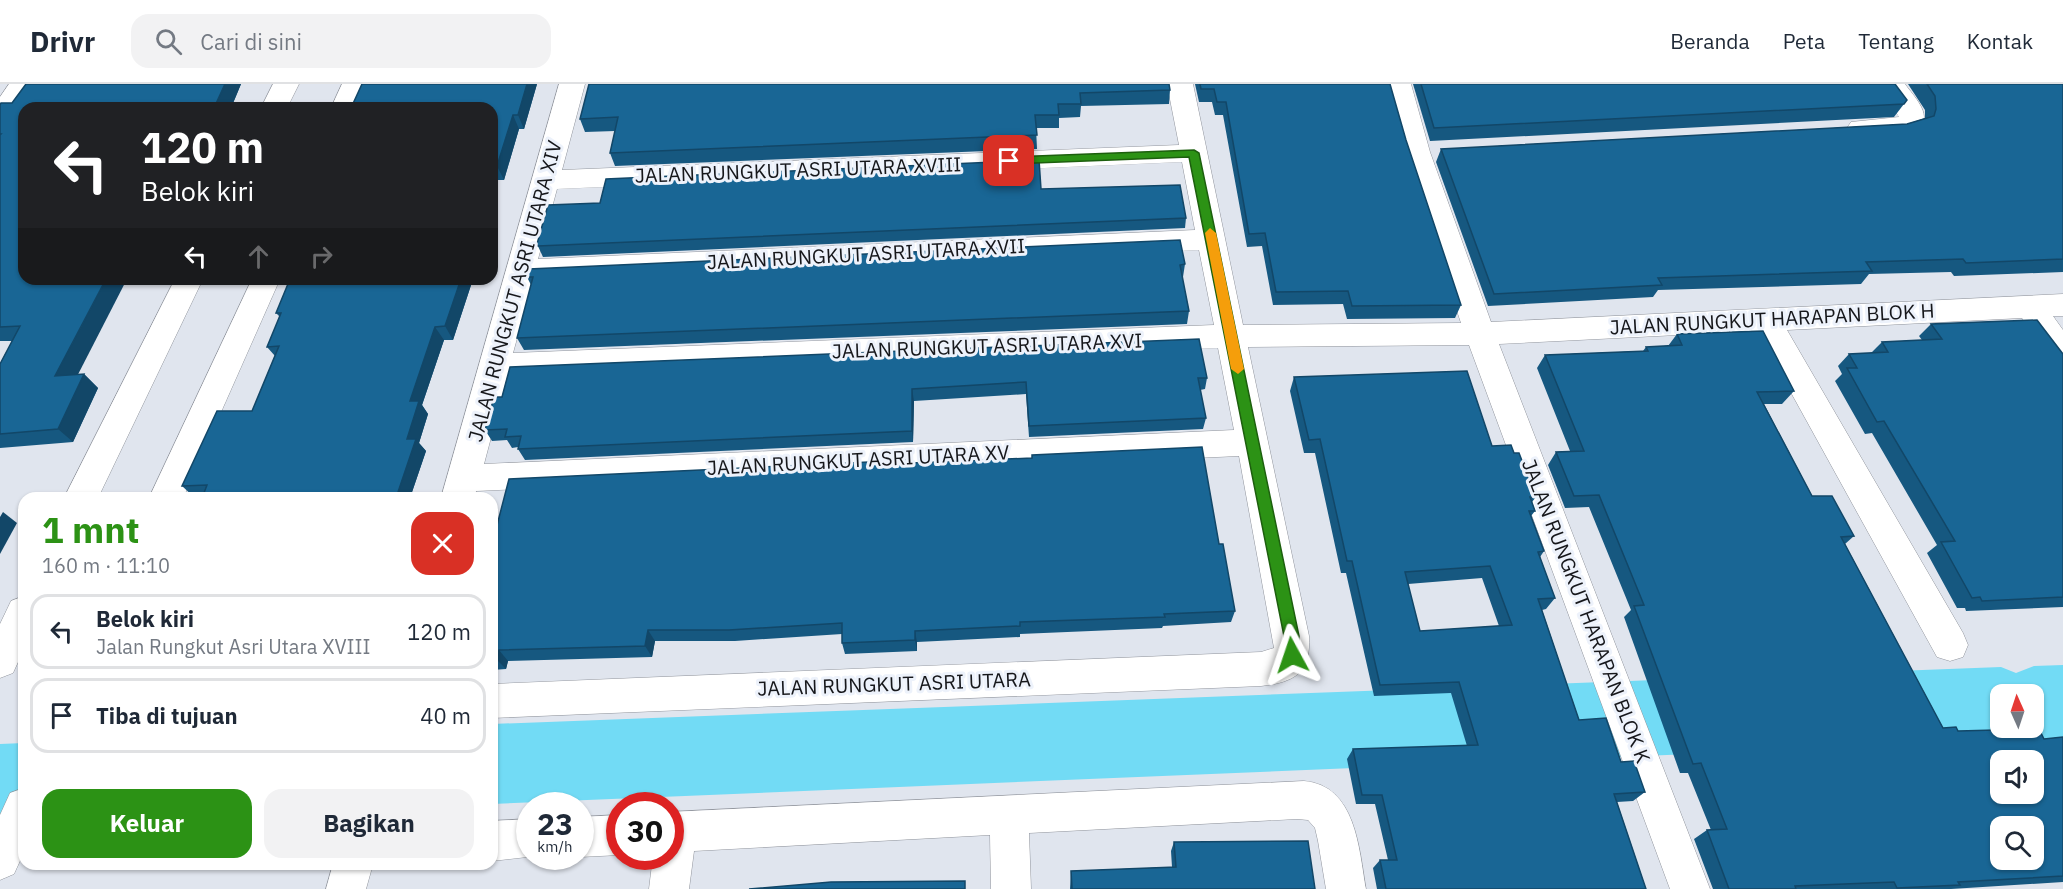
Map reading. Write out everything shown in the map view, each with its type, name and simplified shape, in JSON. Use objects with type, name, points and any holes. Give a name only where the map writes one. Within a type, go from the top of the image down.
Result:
[{"type":"street","points":[[277,102],[286,84]]},
{"type":"street","points":[[347,102],[355,84]]},
{"type":"street","name":"JALAN RUNGKUT ASRI UTARA XIV","points":[[461,488],[572,84]]},
{"type":"street","points":[[1180,84],[1253,442]]},
{"type":"street","name":"JALAN RUNGKUT HARAPAN BLOK K","points":[[1398,84],[1428,151],[1480,334],[1690,889]]},
{"type":"street","points":[[1838,130],[1897,126],[1912,122],[1912,113],[1892,84]]},
{"type":"street","points":[[0,116],[14,88]]},
{"type":"street","name":"JALAN RUNGKUT ASRI UTARA XVIII","points":[[546,180],[1194,153]]},
{"type":"street","name":"JALAN RUNGKUT ASRI UTARA XVII","points":[[521,270],[1212,239]]},
{"type":"street","points":[[84,492],[186,285]]},
{"type":"street","points":[[169,492],[263,285]]},
{"type":"street","name":"JALAN RUNGKUT HARAPAN BLOK H","points":[[1480,334],[2063,305]]},
{"type":"street","points":[[2029,306],[2063,353]]},
{"type":"street","points":[[1766,320],[1950,645]]},
{"type":"street","name":"JALAN RUNGKUT ASRI UTARA XVI","points":[[495,366],[1231,336],[1480,334]]},
{"type":"street","name":"JALAN RUNGKUT ASRI UTARA XV","points":[[461,488],[1253,442]]},
{"type":"street","name":"JALAN RUNGKUT ASRI UTARA","points":[[498,701],[1278,667],[1292,655],[1291,636],[1253,442]]},
{"type":"street","points":[[0,661],[18,624]]},
{"type":"street","points":[[684,832],[1297,800],[1318,802],[1328,813],[1334,826],[1346,889]]},
{"type":"street","points":[[1009,816],[1011,889]]},
{"type":"street","points":[[498,841],[516,840]]},
{"type":"street","points":[[346,889],[351,870]]},
{"type":"street","points":[[669,889],[671,870]]},
{"type":"building","points":[[26,84],[225,84],[217,102],[18,102],[18,285],[103,285],[55,376],[84,374],[58,429],[0,434],[0,364],[20,326],[0,327],[0,105],[1,103],[12,103]]},
{"type":"building","points":[[362,84],[527,84],[518,115],[513,115],[498,163],[498,102],[354,102]]},
{"type":"building","points":[[589,84],[1169,84],[1170,90],[1080,93],[1081,104],[1058,104],[1059,115],[1035,115],[1037,135],[610,153],[618,117],[580,119]]},
{"type":"building","points":[[1200,84],[1390,84],[1406,140],[1461,305],[1352,306],[1348,291],[1276,292],[1265,233],[1249,234],[1226,102],[1217,102],[1214,89],[1201,89]]},
{"type":"building","points":[[1421,84],[1895,84],[1907,100],[1904,104],[1434,128]]},
{"type":"building","points":[[1927,84],[2063,84],[2063,259],[1966,263],[1963,259],[1866,262],[1872,271],[1658,278],[1662,285],[1494,294],[1441,149],[1907,124],[1934,116],[1935,96]]},
{"type":"building","points":[[1039,160],[1041,189],[1180,185],[1186,218],[538,246],[537,244],[548,205],[600,203],[606,179]]},
{"type":"building","points":[[1180,240],[1185,264],[1180,265],[1189,311],[517,338],[533,277],[527,277],[529,269]]},
{"type":"building","points":[[288,285],[459,285],[445,326],[435,327],[410,401],[419,401],[407,439],[416,439],[398,492],[204,492],[207,485],[182,486],[217,411],[252,411],[279,346],[267,347],[281,313],[276,313]]},
{"type":"building","points":[[2037,320],[2063,354],[2063,597],[1982,601],[1980,597],[1972,598],[1941,542],[1955,541],[1884,421],[1877,422],[1847,368],[1857,368],[1849,354],[1888,352],[1882,342],[1942,339],[1931,324]]},
{"type":"building","points":[[1763,331],[1794,391],[1757,392],[1812,496],[1832,496],[1854,536],[1841,537],[1943,728],[1956,727],[1958,731],[1990,730],[1990,738],[2063,737],[2063,876],[1897,888],[1894,882],[1795,886],[1796,889],[1729,889],[1707,830],[1727,829],[1701,763],[1693,764],[1634,606],[1644,605],[1599,495],[1574,496],[1556,452],[1584,451],[1545,355],[1648,351],[1646,347],[1682,345],[1677,334]]},
{"type":"building","points":[[1199,339],[1207,378],[1198,378],[1206,418],[1029,426],[1026,382],[912,389],[912,431],[518,449],[521,436],[505,437],[507,429],[485,430],[494,397],[502,397],[510,367]]},
{"type":"building","points":[[1467,371],[1492,446],[1511,445],[1514,453],[1519,453],[1536,497],[1530,497],[1535,511],[1529,511],[1544,551],[1538,552],[1555,598],[1538,599],[1579,720],[1606,718],[1621,762],[1634,761],[1645,792],[1614,794],[1646,889],[1386,889],[1380,860],[1397,860],[1382,795],[1362,795],[1353,749],[1478,745],[1459,682],[1380,685],[1352,561],[1347,561],[1320,439],[1309,440],[1294,377]],"holes":[[[1490,566],[1512,625],[1420,631],[1405,572]]]},
{"type":"building","points":[[1202,447],[1219,544],[1223,544],[1235,611],[1164,614],[1165,617],[1020,622],[1020,626],[915,631],[915,640],[842,643],[842,623],[729,630],[648,630],[645,646],[499,650],[498,653],[498,521],[509,479],[911,460],[911,463],[1032,458],[1032,455]]},
{"type":"building","points":[[1308,841],[1315,889],[1072,889],[1071,871],[1176,867],[1174,842]]},
{"type":"building","points":[[965,881],[965,889],[749,889],[831,882]]},
{"type":"waterway","points":[[2044,703],[2063,702]]},
{"type":"waterway","points":[[498,764],[1990,704]]},
{"type":"waterway","points":[[0,784],[18,783]]},
{"type":"slow traffic","points":[[1210,233],[1238,369]]},
{"type":"route","points":[[1009,161],[1194,153],[1291,636],[1292,655]]}]
